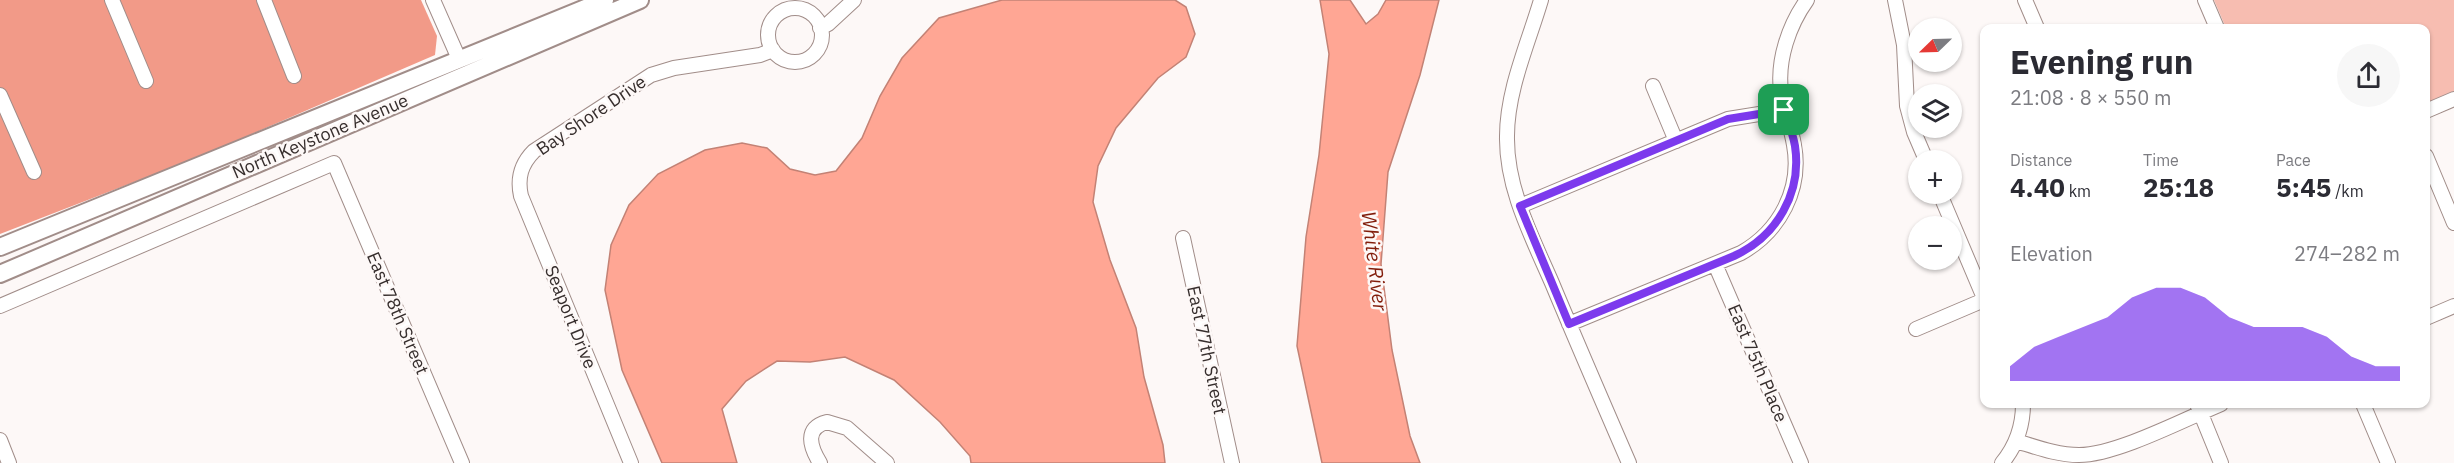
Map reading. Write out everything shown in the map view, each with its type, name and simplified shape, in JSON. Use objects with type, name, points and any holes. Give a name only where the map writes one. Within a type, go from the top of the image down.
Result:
[{"type":"main road","name":"North Keystone Avenue","points":[[0,247],[605,0]]},
{"type":"main road","name":"North Keystone Avenue","points":[[0,274],[640,0]]},
{"type":"street","points":[[112,0],[146,81]]},
{"type":"street","points":[[264,0],[294,76]]},
{"type":"street","points":[[433,0],[459,59]]},
{"type":"street","points":[[820,28],[826,26],[854,0]]},
{"type":"street","points":[[1541,0],[1513,91],[1508,118],[1508,162],[1520,206],[1629,463]]},
{"type":"street","points":[[1569,324],[1741,253],[1762,238],[1777,223],[1794,184],[1796,167],[1795,146],[1784,110],[1781,83],[1784,53],[1793,24],[1807,0]]},
{"type":"street","points":[[1895,0],[1904,45],[1907,106],[1922,150]]},
{"type":"street","points":[[2025,0],[2035,24]]},
{"type":"street","points":[[2205,0],[2215,24]]},
{"type":"street","points":[[785,10],[806,11],[816,20],[820,28],[819,45],[816,52],[798,62],[786,60],[773,50],[768,39],[770,26],[775,18],[785,10]]},
{"type":"street","name":"Bay Shore Drive","points":[[522,169],[534,151],[651,75],[674,68],[760,55],[773,50]]},
{"type":"street","points":[[1653,86],[1676,141]]},
{"type":"street","points":[[0,94],[34,172]]},
{"type":"street","points":[[2430,109],[2454,99]]},
{"type":"street","points":[[1520,206],[1728,119],[1784,110]]},
{"type":"street","name":"North Keystone Avenue","points":[[0,306],[334,163]]},
{"type":"street","name":"East 78th Street","points":[[334,163],[462,463]]},
{"type":"street","points":[[2430,166],[2454,223]]},
{"type":"street","name":"Seaport Drive","points":[[522,169],[519,187],[521,196],[632,463]]},
{"type":"street","points":[[1944,204],[1980,289]]},
{"type":"street","name":"East 77th Street","points":[[1183,238],[1232,463]]},
{"type":"street","name":"East 75th Place","points":[[1715,264],[1801,463]]},
{"type":"street","points":[[1916,329],[1980,301]]},
{"type":"street","points":[[2430,316],[2454,306]]},
{"type":"street","points":[[2002,463],[2016,441],[2022,424],[2023,408]]},
{"type":"street","points":[[2016,441],[2062,453],[2093,454],[2114,448],[2198,408],[2221,463]]},
{"type":"street","points":[[2365,408],[2388,463]]},
{"type":"street","points":[[820,463],[810,446],[810,437],[817,427],[827,422],[847,428],[887,463]]},
{"type":"street","points":[[0,440],[9,463]]},
{"type":"shaded area","points":[[0,0],[421,0],[437,36],[435,55],[196,158],[0,234]]},
{"type":"shaded area","points":[[2214,0],[2454,0],[2454,91],[2430,101],[2430,24],[2224,24]]},
{"type":"water","points":[[1002,0],[1175,0],[1186,7],[1195,34],[1186,57],[1158,78],[1116,128],[1098,166],[1093,202],[1110,260],[1136,328],[1144,377],[1163,445],[1165,463],[971,463],[970,456],[940,422],[894,380],[845,357],[810,362],[777,361],[746,381],[722,409],[737,463],[662,463],[622,370],[605,290],[611,245],[629,205],[658,174],[705,150],[742,143],[767,148],[790,169],[815,175],[836,171],[862,138],[880,96],[902,58],[939,18]]},
{"type":"water","name":"White River","points":[[1320,0],[1350,0],[1366,24],[1378,14],[1386,0],[1439,0],[1420,75],[1388,172],[1381,264],[1392,350],[1410,436],[1420,463],[1322,463],[1297,346],[1306,237],[1319,155],[1329,54]]},
{"type":"route","points":[[1784,110],[1795,146],[1794,184],[1784,212],[1766,236],[1734,256],[1569,324],[1520,206],[1728,119],[1784,110]]}]
